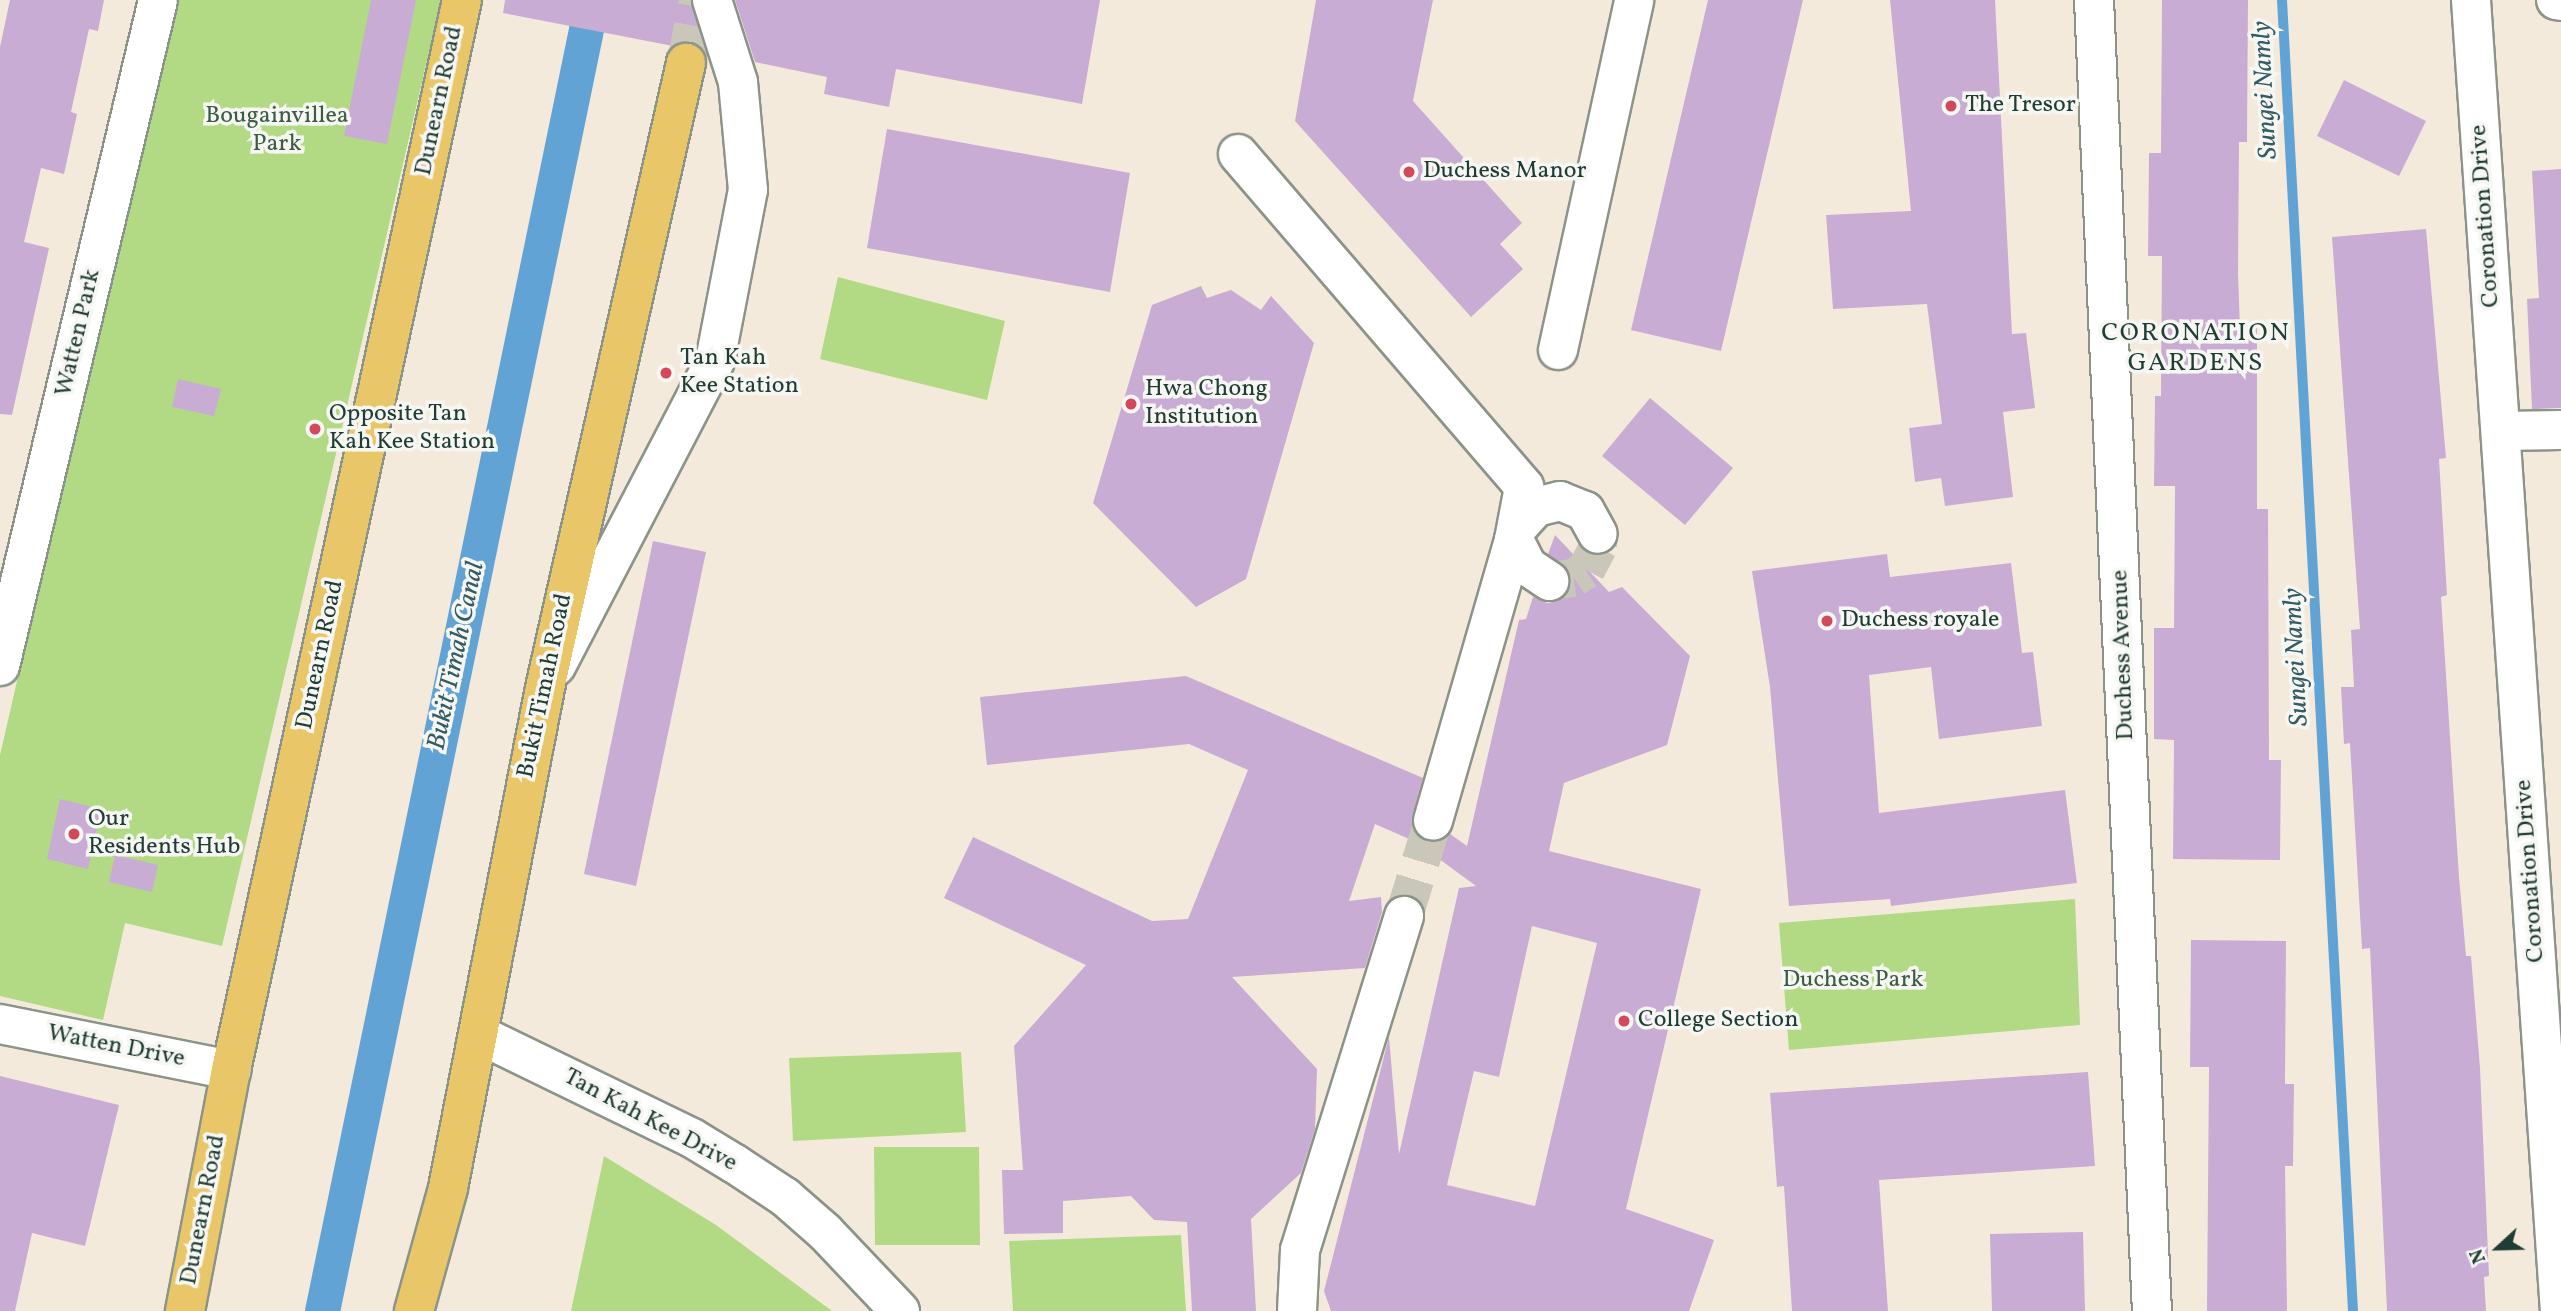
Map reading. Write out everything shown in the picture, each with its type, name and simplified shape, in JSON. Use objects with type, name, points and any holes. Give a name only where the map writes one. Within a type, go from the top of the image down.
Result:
[{"type":"highway","name":"Dunearn Road","points":[[184,1311],[231,1070],[462,0]]},
{"type":"highway","name":"Bukit Timah Road","points":[[414,1311],[448,1188],[480,1035],[545,688],[686,63]]},
{"type":"street","name":"Watten Park","points":[[0,666],[158,0]]},
{"type":"street","points":[[545,688],[715,361],[748,190],[738,82],[712,0]]},
{"type":"street","points":[[1558,350],[1634,0]]},
{"type":"street","points":[[1624,46],[1644,52],[1656,0]]},
{"type":"street","name":"Duchess Avenue","points":[[2094,0],[2152,1311]]},
{"type":"street","name":"Coronation Drive","points":[[2471,0],[2560,1311]]},
{"type":"street","points":[[2556,0],[2561,1]]},
{"type":"street","points":[[1238,154],[1524,487],[1516,534],[1433,821]]},
{"type":"street","points":[[2502,431],[2561,430]]},
{"type":"street","points":[[1516,534],[1536,507],[1560,501],[1585,511],[1598,534]]},
{"type":"street","points":[[1516,534],[1527,566],[1549,581]]},
{"type":"street","points":[[1297,1311],[1300,1250],[1404,916]]},
{"type":"street","name":"Watten Drive","points":[[0,1024],[231,1070]]},
{"type":"street","name":"Tan Kah Kee Drive","points":[[480,1035],[692,1138],[736,1164],[825,1232],[900,1311]]},
{"type":"green space","name":"Bougainvillea Park","points":[[174,0],[441,0],[222,946],[125,923],[103,1020],[0,996],[0,755]]},
{"type":"green space","points":[[838,277],[1005,321],[987,400],[820,359]]},
{"type":"green space","name":"Duchess Park","points":[[2075,899],[2080,1025],[1789,1050],[1779,923]]},
{"type":"green space","points":[[961,1052],[966,1132],[793,1141],[789,1058]]},
{"type":"green space","points":[[874,1147],[979,1147],[980,1245],[875,1245]]},
{"type":"green space","points":[[604,1156],[716,1225],[832,1311],[571,1311]]},
{"type":"green space","points":[[1181,1235],[1186,1311],[1013,1311],[1009,1241]]},
{"type":"building","points":[[10,0],[104,0],[98,31],[89,29],[71,112],[77,114],[64,174],[41,168],[24,242],[49,248],[12,415],[0,414],[0,47]]},
{"type":"building","points":[[371,0],[416,0],[387,144],[344,136]]},
{"type":"building","points":[[505,0],[691,0],[706,53],[690,42],[673,46],[503,13]]},
{"type":"building","points":[[735,0],[1100,0],[1082,104],[896,69],[889,107],[824,94],[827,77],[755,62]]},
{"type":"building","name":"Duchess Manor","points":[[1316,0],[1433,0],[1413,101],[1522,223],[1500,244],[1523,269],[1471,317],[1295,121]]},
{"type":"building","points":[[1708,0],[1803,0],[1721,351],[1631,330]]},
{"type":"building","name":"The Tresor","points":[[1890,0],[1995,0],[2012,334],[2026,333],[2035,408],[2003,412],[2013,497],[1945,506],[1941,478],[1915,482],[1909,428],[1942,424],[1927,304],[1833,309],[1826,215],[1911,211]]},
{"type":"building","points":[[2162,0],[2248,0],[2247,142],[2239,142],[2240,328],[2257,328],[2257,509],[2268,509],[2269,760],[2281,760],[2280,860],[2173,859],[2174,740],[2154,739],[2154,628],[2174,628],[2175,486],[2154,486],[2155,396],[2161,396],[2162,256],[2148,256],[2149,153],[2161,153]]},
{"type":"building","points":[[2344,80],[2426,121],[2399,176],[2317,136]]},
{"type":"building","points":[[887,129],[1130,173],[1110,292],[867,248]]},
{"type":"building","points":[[2561,169],[2561,408],[2532,409],[2527,299],[2539,298],[2532,171]]},
{"type":"building","points":[[2426,229],[2446,458],[2439,459],[2447,595],[2441,597],[2459,877],[2466,956],[2471,956],[2480,1068],[2489,1276],[2484,1277],[2486,1311],[2387,1311],[2370,948],[2362,949],[2350,743],[2344,744],[2341,687],[2354,687],[2351,630],[2360,629],[2332,237]]},
{"type":"building","points":[[1201,286],[1207,298],[1231,290],[1261,310],[1271,296],[1314,343],[1246,579],[1196,607],[1093,503],[1152,305]]},
{"type":"building","points":[[178,379],[221,389],[214,416],[172,407]]},
{"type":"building","points":[[1650,398],[1733,468],[1685,525],[1602,456]]},
{"type":"building","name":"College Section","points":[[1555,535],[1609,592],[1622,587],[1690,656],[1667,745],[1564,783],[1549,851],[1701,889],[1626,1209],[1714,1240],[1689,1311],[1331,1311],[1324,1291],[1389,1037],[1399,1154],[1459,888],[1476,886],[1416,842],[1375,824],[1349,901],[1381,897],[1382,912],[1365,968],[1232,977],[1317,1069],[1315,1129],[1301,1173],[1251,1219],[1256,1311],[1192,1311],[1187,1222],[1154,1220],[1131,1196],[1063,1201],[1063,1233],[1004,1234],[1002,1170],[1023,1170],[1014,1046],[1086,965],[944,898],[973,837],[1152,921],[1188,919],[1248,770],[1189,744],[987,765],[980,697],[1186,676],[1423,778],[1412,816],[1417,836],[1438,842],[1450,834],[1467,846],[1519,620],[1526,619],[1533,597],[1547,603],[1558,601],[1571,583],[1568,571],[1548,554]],"holes":[[[1532,926],[1597,943],[1535,1206],[1447,1185],[1474,1071],[1499,1077]]]},
{"type":"building","points":[[653,541],[706,552],[636,886],[584,874]]},
{"type":"building","points":[[1887,554],[1890,577],[2011,563],[2022,653],[2033,652],[2042,726],[1939,739],[1931,667],[1869,675],[1879,813],[2065,790],[2077,883],[1891,906],[1890,899],[1789,906],[1770,687],[1752,571]]},
{"type":"building","name":"Our Residents Hub","points":[[60,799],[101,809],[88,869],[47,859]]},
{"type":"building","points":[[115,855],[158,865],[152,892],[109,882]]},
{"type":"building","points":[[2191,940],[2286,941],[2285,1084],[2294,1084],[2293,1166],[2285,1166],[2287,1311],[2207,1311],[2209,1067],[2190,1067]]},
{"type":"building","points":[[2088,1072],[2095,1166],[1879,1180],[1888,1311],[1792,1311],[1784,1186],[1777,1187],[1770,1093]]},
{"type":"building","points":[[0,1076],[119,1105],[85,1246],[32,1233],[15,1311],[0,1311]]},
{"type":"building","points":[[2083,1232],[2085,1311],[1992,1311],[1990,1234]]},
{"type":"waterway","name":"Bukit Timah Canal","points":[[322,1311],[592,0]]},
{"type":"waterway","name":"Sungei Namly","points":[[2282,0],[2353,1311]]},
{"type":"tunnel","points":[[686,63],[698,0]]},
{"type":"tunnel","points":[[1549,581],[1574,578],[1586,570],[1598,547],[1598,534]]},
{"type":"tunnel","points":[[1404,916],[1433,821]]},
{"type":"place","name":"The Tresor","points":[[1951,106]]},
{"type":"place","name":"Duchess Manor","points":[[1409,172]]},
{"type":"place","name":"Tan Kah Kee Station","points":[[666,373]]},
{"type":"place","name":"Hwa Chong Institution","points":[[1131,404]]},
{"type":"place","name":"Opposite Tan Kah Kee Station","points":[[315,429]]},
{"type":"place","name":"Duchess royale","points":[[1827,621]]},
{"type":"place","name":"Our Residents Hub","points":[[74,834]]},
{"type":"place","name":"College Section","points":[[1624,1021]]},
{"type":"district","name":"CORONATION GARDENS","points":[[2196,349]]}]
